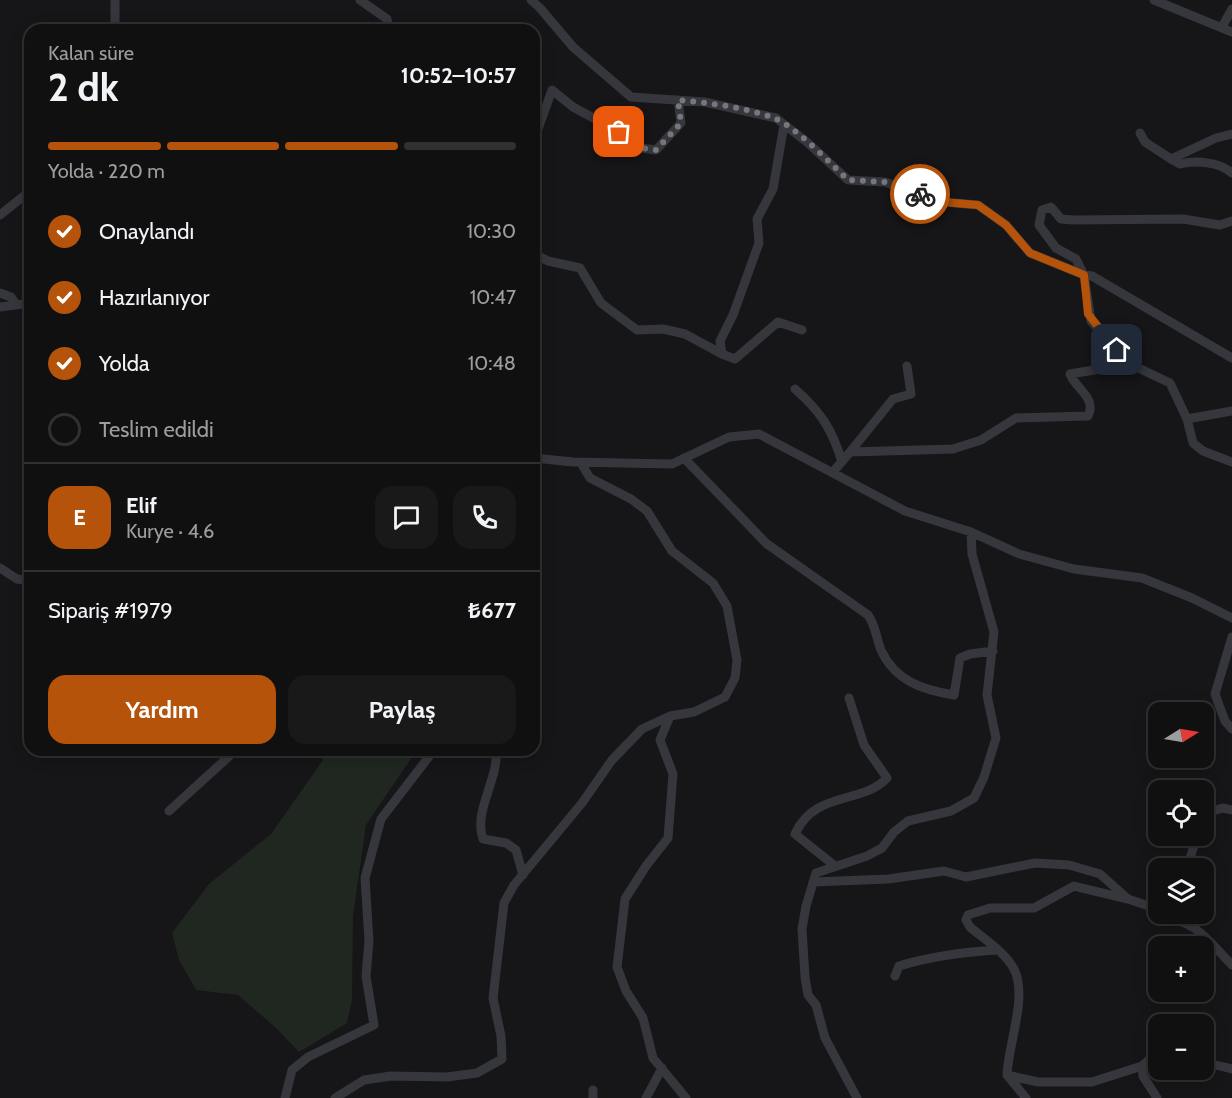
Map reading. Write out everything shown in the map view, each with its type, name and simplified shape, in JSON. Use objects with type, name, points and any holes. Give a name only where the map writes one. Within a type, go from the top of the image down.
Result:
[{"type":"street","points":[[115,0],[115,24]]},
{"type":"street","points":[[360,0],[387,19],[388,24]]},
{"type":"street","points":[[531,0],[573,47],[632,97],[705,102],[776,118],[808,143],[848,180],[885,182],[943,202],[978,205],[1006,225],[1030,253],[1084,275],[1092,276],[1232,358]]},
{"type":"street","points":[[1154,0],[1232,32]]},
{"type":"street","points":[[1222,27],[1232,9]]},
{"type":"street","points":[[540,123],[552,90],[573,107],[619,132],[634,147],[656,150],[681,123],[678,100]]},
{"type":"street","points":[[722,354],[720,341],[733,315],[759,243],[757,219],[773,189],[784,125]]},
{"type":"street","points":[[1140,133],[1145,142],[1180,164],[1190,162],[1224,166],[1232,173]]},
{"type":"street","points":[[1171,159],[1216,138],[1232,134]]},
{"type":"street","points":[[0,215],[24,196]]},
{"type":"street","points":[[1232,221],[1220,225],[1183,219],[1073,220],[1061,219],[1051,207],[1042,210],[1039,225],[1056,248],[1076,259],[1084,275],[1091,321],[1130,364],[1170,383],[1187,419],[1193,443],[1203,451],[1232,462]]},
{"type":"street","points":[[540,257],[580,268],[601,303],[637,330],[663,328],[685,334],[735,359],[778,322],[802,330]]},
{"type":"street","points":[[0,293],[11,297],[16,304]]},
{"type":"street","points":[[0,307],[24,303]]},
{"type":"street","points":[[850,452],[953,449],[981,440],[1017,418],[1088,416],[1092,408],[1091,402],[1070,374],[1130,364]]},
{"type":"street","points":[[834,472],[893,399],[911,394],[907,366]]},
{"type":"street","points":[[795,389],[818,409],[837,446],[842,462]]},
{"type":"street","points":[[1187,419],[1232,411]]},
{"type":"street","points":[[540,459],[645,466],[672,464],[729,437],[759,434],[834,472],[840,479],[905,510],[971,532],[1019,554],[1074,569],[1142,578],[1192,598],[1232,618]]},
{"type":"street","points":[[684,458],[767,544],[868,615],[873,622],[885,657],[907,681],[921,688],[954,695],[960,658],[970,654],[993,651]]},
{"type":"street","points":[[334,1098],[364,1080],[391,1076],[447,1077],[477,1072],[502,1059],[501,1036],[492,998],[504,903],[523,874],[582,803],[612,760],[642,729],[670,716],[694,712],[725,697],[735,678],[737,660],[727,606],[713,583],[672,551],[647,511],[590,478],[581,463]]},
{"type":"street","points":[[857,1098],[825,1038],[816,1005],[808,995],[802,930],[816,873],[867,856],[882,848],[894,832],[908,821],[951,811],[974,798],[984,777],[996,738],[987,695],[994,632],[972,554],[971,532]]},
{"type":"street","points":[[0,568],[17,579],[24,580]]},
{"type":"street","points":[[1232,637],[1215,694],[1225,721],[1232,729]]},
{"type":"street","points":[[835,866],[795,834],[799,825],[829,800],[877,789],[887,778],[864,745],[849,698]]},
{"type":"street","points":[[670,716],[660,740],[673,774],[668,838],[646,866],[625,899],[617,967],[626,991],[643,1018],[653,1058],[686,1098]]},
{"type":"street","points":[[169,811],[229,756]]},
{"type":"street","points":[[285,1098],[292,1070],[308,1057],[374,1025],[366,976],[369,941],[365,878],[381,819],[429,756]]},
{"type":"street","points":[[496,756],[495,771],[484,807],[481,833],[483,839],[506,843],[516,850],[523,874]]},
{"type":"street","points":[[1214,811],[1223,808],[1232,810]]},
{"type":"street","points":[[813,882],[825,884],[888,879],[944,871],[966,877],[1035,863],[1058,864],[1100,874],[1128,899]]},
{"type":"street","points":[[1026,1098],[1007,1075],[1008,1056],[1019,1001],[1014,970],[997,950],[970,927],[966,920],[968,915],[990,908],[1034,908],[1074,886],[1148,906]]},
{"type":"street","points":[[1185,924],[1210,939],[1232,964]]},
{"type":"street","points":[[895,976],[899,966],[920,960],[949,953],[997,950]]},
{"type":"street","points":[[1007,1075],[1038,1082],[1092,1082],[1142,1066],[1148,1061]]},
{"type":"street","points":[[1214,1065],[1232,1069]]},
{"type":"street","points":[[1142,1066],[1143,1076],[1157,1098]]},
{"type":"street","points":[[646,1098],[662,1068]]},
{"type":"shaded area","points":[[319,756],[413,756],[366,825],[353,916],[352,1000],[347,1023],[299,1052],[276,1028],[238,995],[196,990],[179,960],[172,933],[209,884],[271,834],[323,760]]},
{"type":"way so far","points":[[619,132],[634,147],[656,150],[666,136],[681,123],[678,100],[705,102],[776,118],[808,143],[848,180],[885,182],[920,194]]},
{"type":"route","points":[[920,194],[943,202],[978,205],[1006,225],[1030,253],[1084,275],[1088,314],[1091,321],[1117,350]]}]
